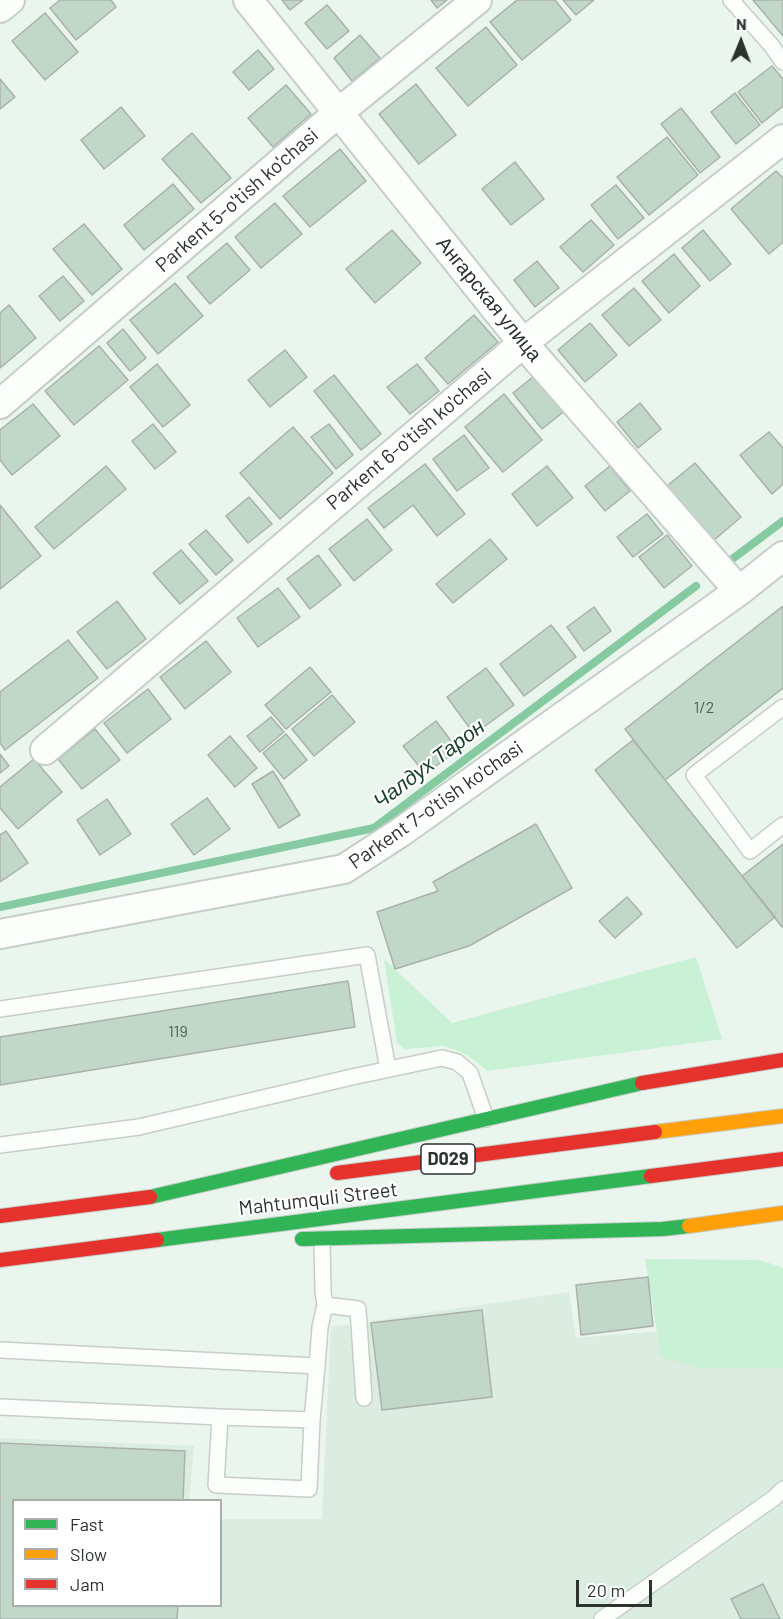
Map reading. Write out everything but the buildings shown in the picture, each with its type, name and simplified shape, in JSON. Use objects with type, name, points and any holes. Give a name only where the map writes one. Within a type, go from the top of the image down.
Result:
[{"type":"main road","points":[[150,1197],[648,1082],[783,1060]]},
{"type":"main road","name":"Mahtumquli Street","points":[[329,1174],[783,1116]]},
{"type":"main road","name":"Mahtumquli Street","points":[[0,1260],[783,1159]]},
{"type":"main road","name":"Mahtumquli Street","points":[[0,1216],[281,1180]]},
{"type":"main road","points":[[287,1239],[663,1229],[783,1213]]},
{"type":"main road","points":[[157,1240],[263,1239]]},
{"type":"street","points":[[0,8],[10,0]]},
{"type":"street","name":"Ангарская улица","points":[[248,0],[523,343],[739,591]]},
{"type":"street","name":"Parkent 5-o'tish ko'chasi","points":[[0,404],[338,113],[477,0]]},
{"type":"street","name":"Parkent 6-o'tish ko'chasi","points":[[45,750],[523,343],[783,139]]},
{"type":"street","name":"Parkent 7-o'tish ko'chasi","points":[[0,934],[344,869],[401,832],[739,591],[783,556]]},
{"type":"lane","points":[[731,0],[783,62]]},
{"type":"lane","points":[[783,707],[694,775],[750,851],[783,825]]},
{"type":"lane","points":[[0,1009],[367,955],[388,1069]]},
{"type":"lane","points":[[0,1145],[139,1127],[436,1058],[447,1058],[466,1068],[473,1077],[486,1119]]},
{"type":"lane","points":[[760,1216],[783,1228]]},
{"type":"lane","points":[[220,1417],[216,1485],[309,1489],[320,1327],[325,1305],[322,1239]]},
{"type":"lane","points":[[325,1305],[358,1309],[364,1398]]},
{"type":"lane","points":[[0,1350],[317,1366]]},
{"type":"lane","points":[[0,1407],[312,1420]]},
{"type":"lane","points":[[602,1619],[774,1498],[783,1489]]},
{"type":"shaded area","points":[[783,1268],[783,1619],[0,1619],[0,1438],[194,1446],[189,1499],[12,1499],[12,1607],[222,1607],[222,1519],[322,1519],[331,1327],[569,1292],[576,1338],[659,1331]]},
{"type":"green space","points":[[696,957],[722,1039],[488,1071],[467,1055],[450,1048],[442,1046],[407,1049],[397,1043],[384,959],[452,1023]]},
{"type":"green space","points":[[645,1259],[754,1260],[783,1268],[783,1368],[700,1368],[661,1357]]},
{"type":"waterway","name":"Чалдух Тарон","points":[[727,563],[783,521]]},
{"type":"waterway","name":"Чалдух Тарон","points":[[0,907],[374,828],[696,586]]},
{"type":"traffic: fast","points":[[150,1197],[642,1083]]},
{"type":"traffic: fast","points":[[157,1240],[651,1176]]},
{"type":"traffic: fast","points":[[302,1239],[663,1229],[689,1226]]},
{"type":"traffic: slow","points":[[655,1132],[783,1116]]},
{"type":"traffic: slow","points":[[689,1226],[783,1213]]},
{"type":"traffic: jam","points":[[642,1083],[783,1060]]},
{"type":"traffic: jam","points":[[337,1173],[655,1132]]},
{"type":"traffic: jam","points":[[651,1176],[783,1159]]},
{"type":"traffic: jam","points":[[0,1216],[150,1197]]},
{"type":"traffic: jam","points":[[0,1260],[157,1240]]}]
